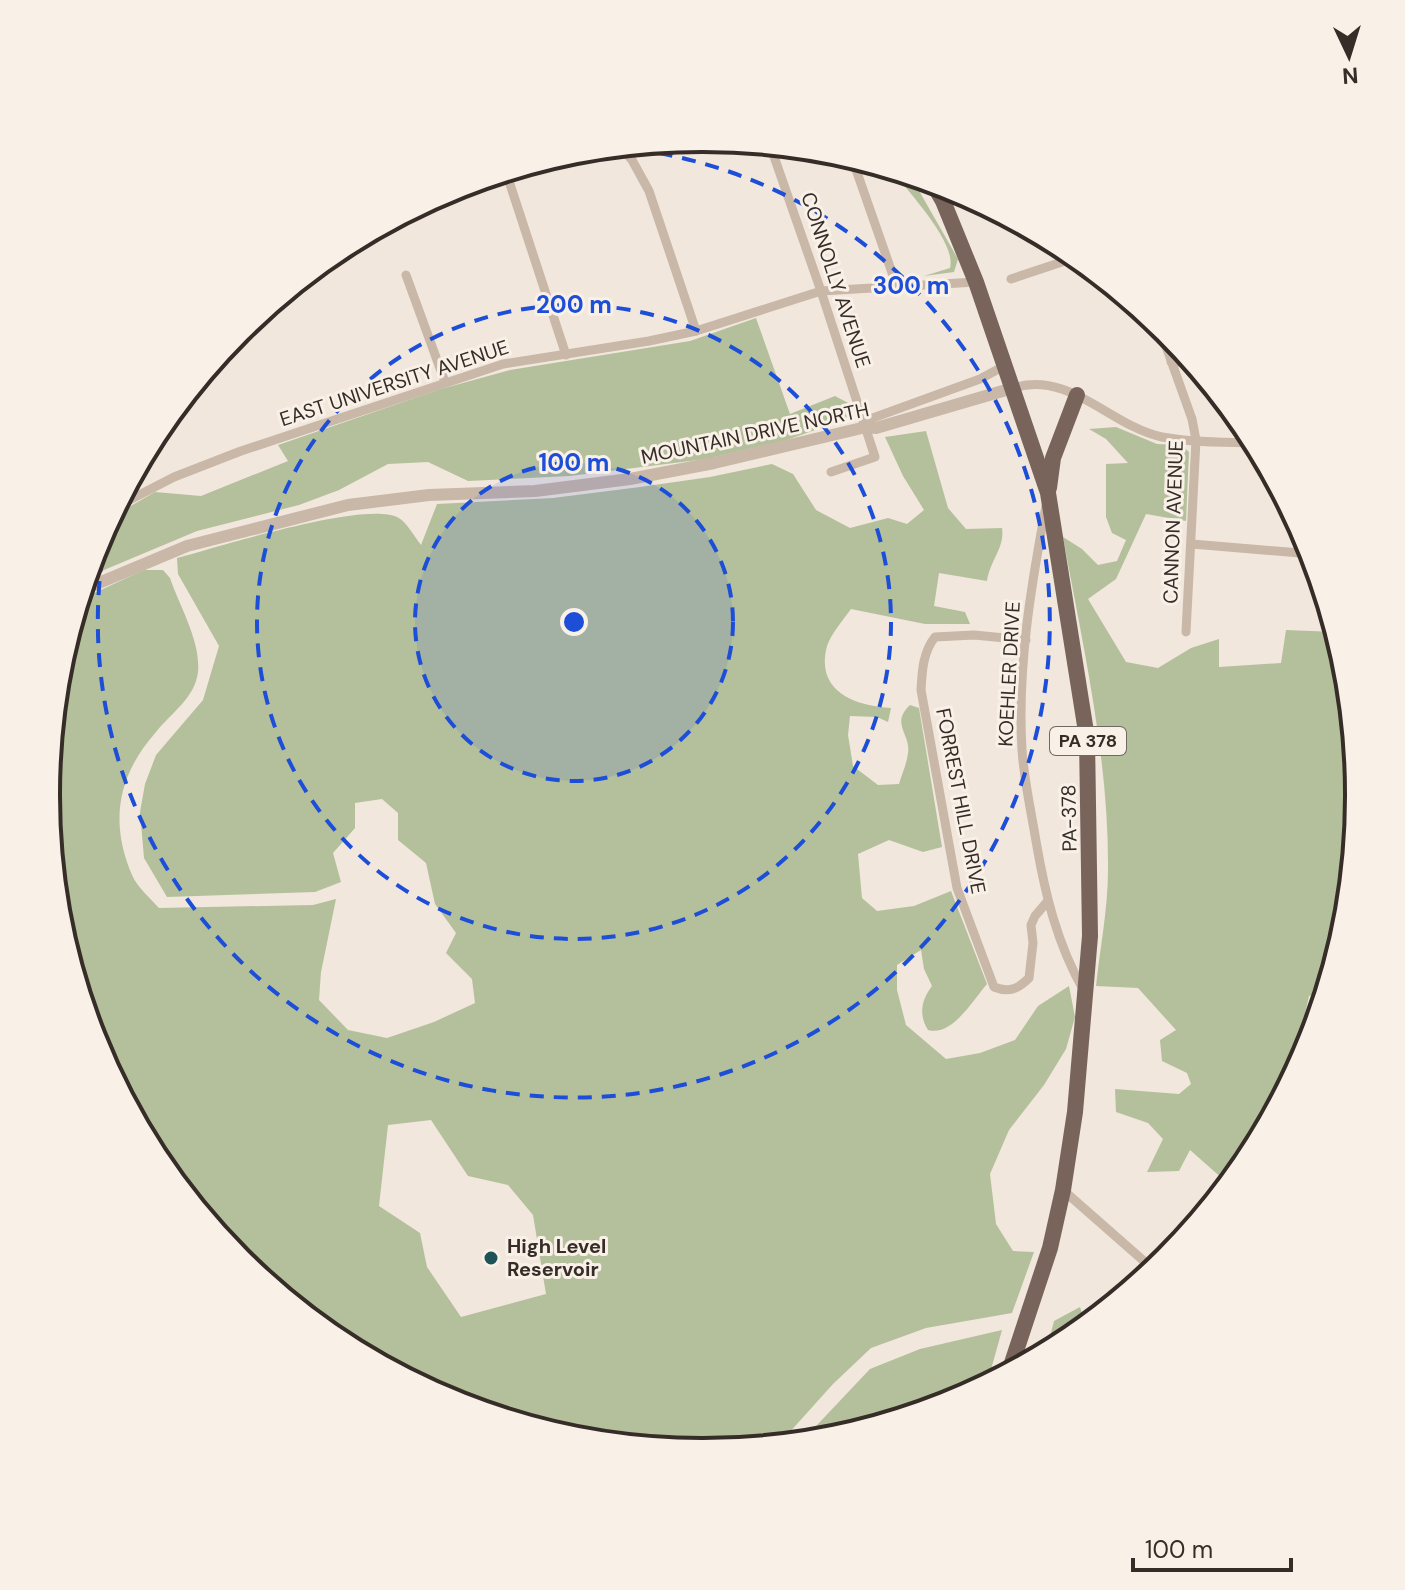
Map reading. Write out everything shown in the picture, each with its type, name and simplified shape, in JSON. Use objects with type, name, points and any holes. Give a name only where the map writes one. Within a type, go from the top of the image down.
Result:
[{"type":"main road","name":"PA-378","points":[[942,199],[1006,365],[1048,493],[1087,738],[1090,936],[1075,1112],[1050,1248],[1014,1356]]},
{"type":"main road","points":[[1048,493],[1053,458],[1077,395]]},
{"type":"street","points":[[629,157],[649,191],[696,331]]},
{"type":"street","name":"CONNOLLY AVENUE","points":[[774,157],[875,457],[831,472]]},
{"type":"street","points":[[857,171],[897,287]]},
{"type":"street","points":[[509,183],[566,355]]},
{"type":"street","points":[[1011,279],[1061,262]]},
{"type":"street","points":[[406,275],[445,382]]},
{"type":"street","name":"EAST UNIVERSITY AVENUE","points":[[133,498],[169,479],[241,451],[511,363],[696,331],[821,291],[976,282]]},
{"type":"street","name":"CANNON AVENUE","points":[[1168,352],[1192,419],[1196,440],[1186,632]]},
{"type":"street","points":[[1171,362],[1178,362]]},
{"type":"street","points":[[866,427],[870,419],[980,379],[1006,365]]},
{"type":"street","points":[[1013,388],[1038,383],[1077,395],[1146,432],[1196,440],[1240,442]]},
{"type":"street","name":"MOUNTAIN DRIVE NORTH","points":[[95,584],[187,546],[348,505],[429,495],[535,491],[630,479],[714,463],[866,427],[876,428],[1013,388]]},
{"type":"street","name":"KOEHLER DRIVE","points":[[1048,493],[1029,605],[1022,750],[1047,902],[1068,964],[1084,991]]},
{"type":"street","points":[[1192,544],[1297,553]]},
{"type":"street","name":"FORREST HILL DRIVE","points":[[1026,640],[974,635],[935,637],[928,648],[921,690],[957,888],[994,987],[1003,991],[1016,990],[1029,978],[1033,943],[1031,925],[1047,902]]},
{"type":"street","points":[[1063,1190],[1144,1261]]},
{"type":"green space","points":[[905,186],[919,191],[958,259],[954,272],[924,276],[950,268],[950,257],[939,231]]},
{"type":"green space","points":[[756,318],[790,414],[835,396],[852,405],[846,419],[784,441],[706,459],[570,476],[468,481],[428,462],[388,464],[339,490],[299,505],[197,531],[100,572],[128,508],[155,492],[201,496],[288,461],[278,445],[441,389],[510,370],[690,341]]},
{"type":"green space","points":[[1116,427],[1157,444],[1182,445],[1189,452],[1186,521],[1146,514],[1116,579],[1088,599],[1126,662],[1158,668],[1191,648],[1219,639],[1219,667],[1281,663],[1286,630],[1324,632],[1333,670],[1340,711],[1345,795],[1340,879],[1333,920],[1313,995],[1309,996],[1296,1041],[1259,1116],[1219,1176],[1190,1150],[1179,1171],[1147,1172],[1163,1139],[1148,1123],[1116,1112],[1115,1089],[1179,1094],[1191,1084],[1187,1073],[1162,1061],[1160,1040],[1176,1030],[1138,988],[1096,986],[1108,885],[1104,786],[1093,703],[1063,537],[1082,549],[1098,565],[1117,561],[1126,540],[1112,533],[1106,517],[1106,464],[1128,463],[1106,439],[1089,429]]},
{"type":"green space","points":[[926,431],[948,508],[966,529],[1002,528],[999,548],[987,581],[939,573],[934,606],[965,612],[970,624],[925,624],[851,609],[827,646],[825,662],[832,685],[841,693],[864,704],[891,708],[888,722],[877,717],[850,716],[848,735],[853,766],[878,785],[899,784],[908,753],[902,718],[910,705],[919,708],[942,847],[923,852],[889,840],[858,854],[862,898],[877,911],[914,906],[951,891],[987,984],[954,1023],[937,1031],[928,1030],[922,1007],[932,986],[924,969],[921,950],[897,965],[897,990],[906,1025],[946,1059],[980,1053],[1015,1040],[1038,1006],[1069,986],[1075,1017],[1066,1049],[1044,1085],[1009,1130],[990,1174],[996,1224],[1013,1251],[1034,1252],[1012,1313],[926,1328],[871,1348],[790,1431],[745,1436],[660,1436],[619,1432],[536,1416],[457,1389],[381,1351],[311,1305],[219,1219],[168,1152],[146,1116],[126,1079],[94,1002],[72,920],[65,879],[60,795],[65,711],[72,670],[92,594],[144,570],[163,570],[170,578],[189,625],[198,661],[192,690],[143,748],[133,765],[121,799],[121,836],[137,884],[159,908],[313,905],[336,899],[321,972],[319,1000],[348,1030],[387,1038],[434,1022],[475,1003],[472,979],[446,953],[456,933],[435,904],[426,863],[398,840],[398,813],[382,799],[355,803],[355,828],[333,853],[341,882],[315,892],[167,897],[144,858],[140,812],[145,784],[156,755],[203,700],[219,646],[178,574],[177,558],[290,527],[354,515],[397,517],[421,545],[437,504],[553,498],[710,477],[772,464],[793,474],[816,510],[850,528],[888,518],[907,524],[924,510],[903,476],[885,437]],"holes":[[[431,1120],[468,1176],[508,1185],[533,1215],[546,1294],[461,1317],[427,1267],[420,1233],[379,1206],[388,1125]]]},
{"type":"green space","points":[[1080,1307],[1082,1313],[1051,1334],[1054,1321]]},
{"type":"green space","points":[[1002,1330],[991,1369],[987,1371],[909,1403],[869,1416],[815,1427],[870,1369],[920,1349]]},
{"type":"place","name":"High Level Reservoir","points":[[491,1258]]}]
